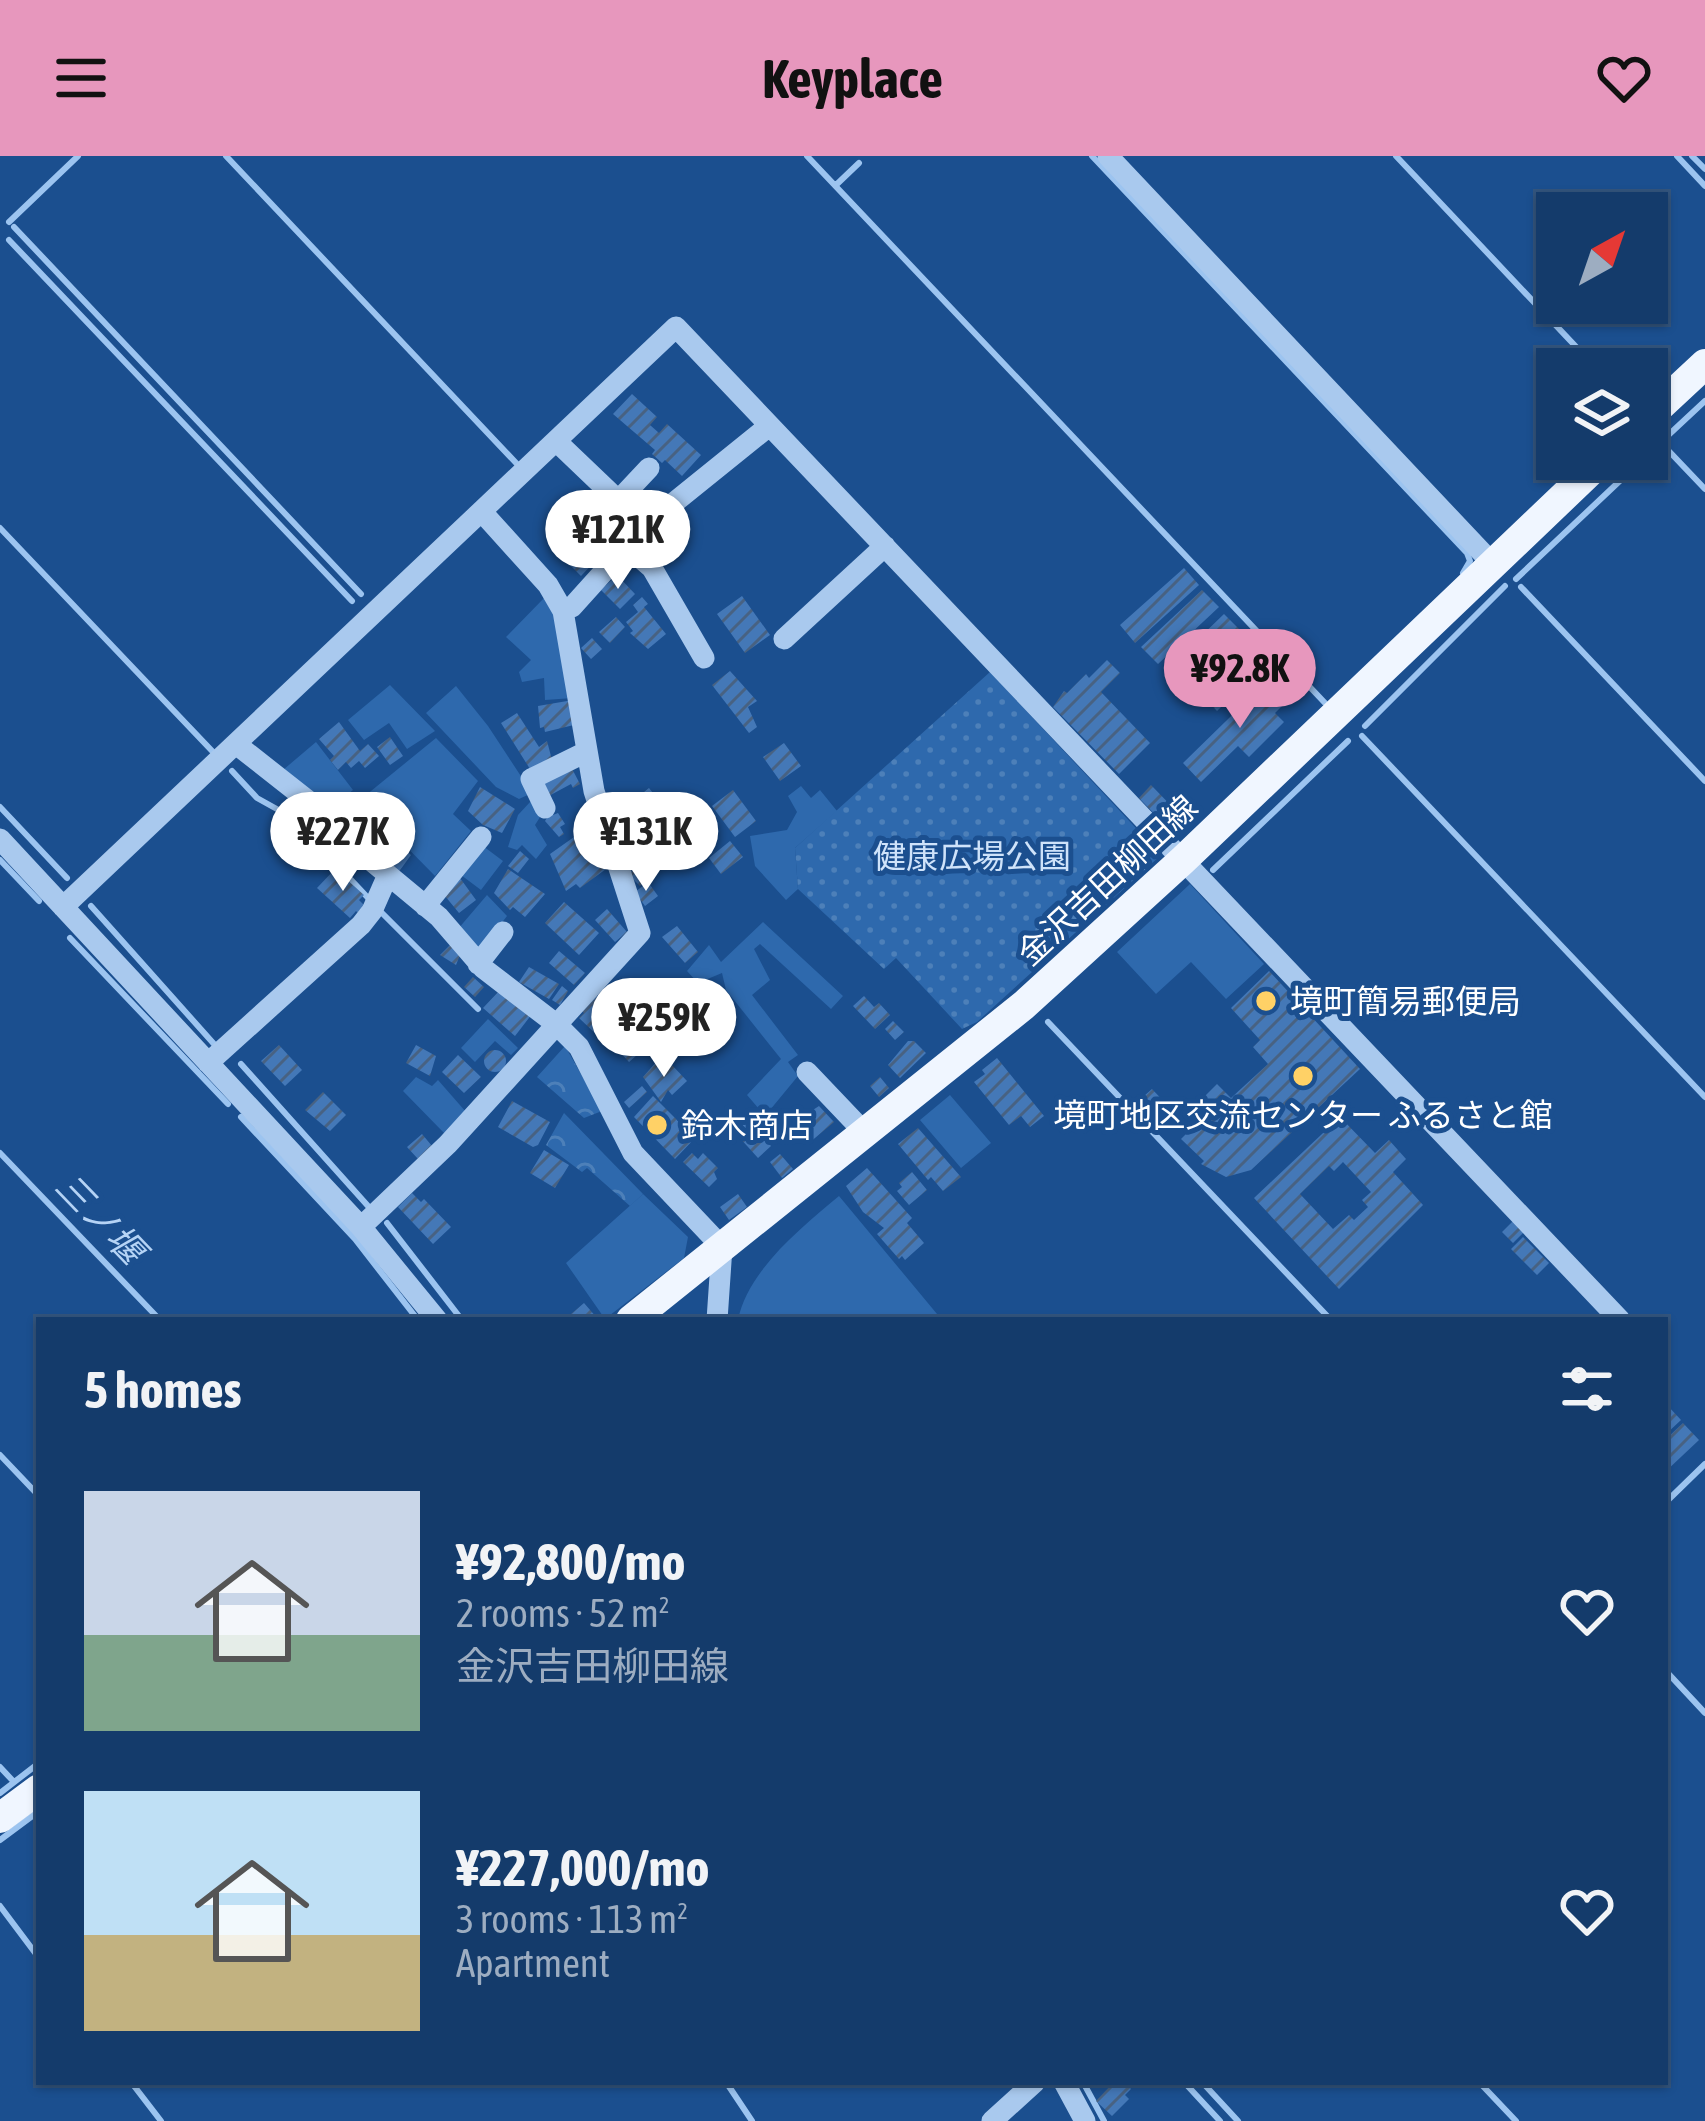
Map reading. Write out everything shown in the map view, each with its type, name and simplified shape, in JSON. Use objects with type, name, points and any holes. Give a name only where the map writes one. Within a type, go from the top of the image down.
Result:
[{"type":"main road","points":[[1668,398],[1705,364]]},
{"type":"main road","name":"金沢吉田柳田線","points":[[635,1317],[1024,1006],[1580,480]]},
{"type":"main road","points":[[0,1818],[36,1791]]},
{"type":"street","points":[[1108,156],[1492,562]]},
{"type":"street","points":[[63,907],[676,327],[1617,1317]]},
{"type":"street","points":[[562,611],[572,608],[645,526],[769,426]]},
{"type":"street","points":[[556,441],[645,526]]},
{"type":"street","points":[[618,501],[649,468]]},
{"type":"street","points":[[361,1227],[448,1144],[640,933],[594,791],[562,611],[548,585],[482,512]]},
{"type":"street","points":[[784,639],[886,546]]},
{"type":"street","points":[[628,548],[652,568],[704,658]]},
{"type":"street","points":[[236,744],[325,812],[388,877],[425,906],[478,964],[579,1047],[634,1154],[722,1247],[717,1317]]},
{"type":"street","points":[[545,808],[530,779],[586,752]]},
{"type":"street","points":[[425,906],[481,837]]},
{"type":"street","points":[[0,839],[361,1227],[435,1317]]},
{"type":"street","points":[[208,1063],[361,925],[388,877]]},
{"type":"street","points":[[478,964],[503,932]]},
{"type":"street","points":[[807,1072],[866,1134]]},
{"type":"street","points":[[992,2121],[1032,2085]]},
{"type":"street","points":[[1066,2085],[1084,2121]]},
{"type":"green space","points":[[546,596],[553,606],[573,698],[545,700],[544,678],[522,682],[519,672],[531,660],[506,637]]},
{"type":"green space","name":"健康広場公園","points":[[990,672],[1161,855],[977,1022],[962,1029],[896,958],[884,969],[798,889],[795,848]]},
{"type":"green space","points":[[390,685],[435,731],[407,749],[389,723],[364,740],[348,720]]},
{"type":"green space","points":[[456,686],[532,793],[519,799],[496,787],[426,713]]},
{"type":"green space","points":[[436,738],[478,781],[453,814],[471,831],[435,876],[381,821],[361,835],[344,813]]},
{"type":"green space","points":[[316,742],[353,790],[331,808],[283,770]]},
{"type":"green space","points":[[801,786],[811,798],[820,790],[837,811],[795,848],[798,889],[786,900],[755,866],[750,836],[787,830],[797,812],[788,796]]},
{"type":"green space","points":[[531,801],[542,814],[535,825],[547,845],[536,859],[522,845],[517,850],[508,847],[518,815]]},
{"type":"green space","points":[[483,846],[503,861],[481,890],[461,875]]},
{"type":"green space","points":[[1190,884],[1264,964],[1226,999],[1191,962],[1156,994],[1117,952]]},
{"type":"green space","points":[[487,895],[507,916],[478,954],[458,929]]},
{"type":"green space","points":[[763,922],[843,996],[831,1009],[760,944],[754,949],[770,980],[752,995],[798,1055],[788,1062],[798,1076],[765,1116],[747,1095],[781,1059],[726,990],[722,973],[698,983],[687,971],[709,945],[721,962]]},
{"type":"green space","points":[[488,1019],[518,1048],[511,1055],[495,1041],[475,1062],[461,1048]]},
{"type":"green space","points":[[565,1046],[602,1111],[584,1118],[537,1077]]},
{"type":"green space","points":[[416,1077],[432,1086],[438,1080],[466,1112],[445,1134],[403,1091]]},
{"type":"green space","points":[[950,1095],[991,1143],[961,1168],[920,1120]]},
{"type":"green space","points":[[564,1113],[643,1194],[630,1206],[587,1168],[582,1172],[546,1145]]},
{"type":"green space","points":[[643,1194],[688,1237],[684,1258],[608,1317],[566,1263]]},
{"type":"green space","points":[[839,1196],[940,1317],[739,1317],[753,1284],[793,1236]]},
{"type":"building","points":[[632,394],[657,417],[650,425],[659,433],[667,424],[701,455],[682,476],[665,460],[662,463],[652,454],[655,450],[613,414]]},
{"type":"building","points":[[577,536],[599,557],[581,576],[566,561],[570,557],[564,550]]},
{"type":"building","points":[[1184,568],[1199,585],[1135,643],[1120,625]]},
{"type":"building","points":[[617,575],[635,594],[620,609],[601,590]]},
{"type":"building","points":[[1202,590],[1219,607],[1158,664],[1141,647]]},
{"type":"building","points":[[742,596],[770,635],[745,653],[717,614]]},
{"type":"building","points":[[642,597],[648,604],[644,607],[666,634],[648,649],[630,633],[626,622],[638,612],[633,605]]},
{"type":"building","points":[[1224,614],[1241,631],[1181,689],[1164,672]]},
{"type":"building","points":[[616,617],[625,627],[610,643],[599,632]]},
{"type":"building","points":[[592,638],[602,649],[591,659],[581,648]]},
{"type":"building","points":[[1248,649],[1264,665],[1217,711],[1201,694]]},
{"type":"building","points":[[1107,660],[1120,673],[1101,692],[1150,743],[1119,774],[1053,707],[1064,691],[1086,674],[1089,678]]},
{"type":"building","points":[[730,671],[757,701],[748,707],[757,727],[749,733],[712,685]]},
{"type":"building","points":[[1268,680],[1283,691],[1280,694],[1287,701],[1275,713],[1284,722],[1249,757],[1238,746],[1201,782],[1183,763]]},
{"type":"building","points":[[573,700],[578,724],[545,732],[540,728],[538,706]]},
{"type":"building","points":[[517,713],[539,747],[547,741],[552,760],[530,769],[501,723]]},
{"type":"building","points":[[339,722],[360,751],[368,744],[379,756],[365,768],[359,761],[351,768],[346,762],[338,770],[330,760],[334,756],[319,739]]},
{"type":"building","points":[[390,737],[403,756],[390,765],[377,747]]},
{"type":"building","points":[[784,743],[801,766],[780,781],[763,757]]},
{"type":"building","points":[[569,763],[580,784],[545,798],[536,781]]},
{"type":"building","points":[[1151,785],[1184,819],[1171,831],[1139,798]]},
{"type":"building","points":[[480,787],[515,809],[502,833],[483,825],[468,811]]},
{"type":"building","points":[[649,788],[677,824],[653,843],[667,858],[640,886],[627,873],[649,843],[622,809]]},
{"type":"building","points":[[733,790],[756,821],[735,837],[712,806]]},
{"type":"building","points":[[551,811],[565,824],[559,837],[545,821]]},
{"type":"building","points":[[322,820],[333,830],[324,840],[313,830]]},
{"type":"building","points":[[591,825],[604,846],[609,861],[604,864],[606,869],[580,888],[576,884],[566,891],[550,854]]},
{"type":"building","points":[[730,841],[743,857],[721,874],[709,858]]},
{"type":"building","points":[[401,847],[411,855],[398,873],[387,864]]},
{"type":"building","points":[[520,851],[529,859],[518,873],[508,866]]},
{"type":"building","points":[[335,869],[364,895],[359,900],[366,907],[360,915],[356,911],[350,918],[317,888]]},
{"type":"building","points":[[508,869],[545,894],[525,917],[513,907],[510,910],[494,893]]},
{"type":"building","points":[[460,878],[476,900],[459,913],[445,896]]},
{"type":"building","points":[[648,882],[658,896],[645,906],[635,892]]},
{"type":"building","points":[[564,902],[599,933],[579,955],[545,923]]},
{"type":"building","points":[[607,909],[627,932],[615,942],[595,920]]},
{"type":"building","points":[[677,926],[698,952],[685,963],[662,937]]},
{"type":"building","points":[[450,945],[460,955],[456,965],[440,955]]},
{"type":"building","points":[[559,951],[585,973],[574,985],[549,963]]},
{"type":"building","points":[[529,967],[559,984],[549,999],[519,982]]},
{"type":"building","name":"境町地区交流センター ふるさと館","points":[[1269,971],[1360,1069],[1251,1170],[1226,1177],[1201,1164],[1204,1161],[1181,1139],[1207,1113],[1198,1103],[1217,1084],[1231,1098],[1268,1064],[1253,1047],[1260,1040],[1231,1008]]},
{"type":"building","points":[[473,977],[484,987],[475,997],[464,987]]},
{"type":"building","points":[[562,986],[568,991],[560,1005],[552,1000]]},
{"type":"building","points":[[499,991],[532,1014],[515,1036],[483,1008]]},
{"type":"building","points":[[596,995],[617,1015],[598,1036],[579,1018]]},
{"type":"building","points":[[864,996],[890,1015],[875,1029],[853,1006]]},
{"type":"building","points":[[627,1015],[652,1042],[629,1062],[604,1035]]},
{"type":"building","points":[[893,1021],[904,1032],[895,1040],[885,1029]]},
{"type":"building","points":[[908,1041],[926,1053],[900,1078],[888,1065]]},
{"type":"building","points":[[279,1045],[302,1070],[285,1086],[261,1061]]},
{"type":"building","points":[[416,1045],[436,1056],[430,1076],[406,1063]]},
{"type":"building","points":[[495,1050],[506,1061],[495,1072],[484,1061]]},
{"type":"building","points":[[458,1055],[481,1077],[464,1093],[442,1072]]},
{"type":"building","points":[[997,1058],[1044,1116],[1030,1127],[1021,1116],[1009,1125],[974,1082]]},
{"type":"building","points":[[658,1060],[666,1069],[671,1064],[687,1081],[672,1095],[668,1090],[661,1102],[643,1077]]},
{"type":"building","points":[[880,1077],[889,1088],[879,1097],[870,1086]]},
{"type":"building","points":[[642,1086],[647,1092],[629,1108],[624,1102]]},
{"type":"building","points":[[1152,1089],[1172,1110],[1154,1126],[1135,1104]]},
{"type":"building","points":[[323,1092],[346,1115],[330,1131],[305,1110]]},
{"type":"building","points":[[653,1096],[695,1138],[675,1159],[634,1117]]},
{"type":"building","points":[[512,1101],[550,1122],[538,1145],[533,1147],[498,1127]]},
{"type":"building","points":[[819,1106],[834,1122],[809,1143],[793,1123]]},
{"type":"building","points":[[742,1114],[771,1146],[758,1158],[729,1126]]},
{"type":"building","points":[[1340,1117],[1375,1153],[1389,1140],[1406,1159],[1393,1172],[1423,1205],[1339,1289],[1254,1198]],"holes":[[[1343,1162],[1371,1192],[1362,1200],[1368,1207],[1333,1229],[1300,1194],[1329,1166],[1334,1171]]]},
{"type":"building","points":[[918,1128],[961,1177],[943,1191],[898,1144]]},
{"type":"building","points":[[422,1134],[432,1146],[418,1159],[407,1147]]},
{"type":"building","points":[[544,1150],[569,1165],[555,1188],[530,1173]]},
{"type":"building","points":[[692,1153],[698,1159],[703,1153],[718,1168],[714,1172],[717,1179],[709,1187],[683,1162]]},
{"type":"building","points":[[780,1154],[793,1169],[782,1178],[770,1162]]},
{"type":"building","points":[[867,1168],[912,1218],[907,1223],[924,1243],[905,1260],[877,1234],[884,1228],[863,1212],[846,1186]]},
{"type":"building","points":[[912,1172],[927,1190],[909,1205],[897,1191]]},
{"type":"building","points":[[412,1193],[451,1227],[433,1244],[398,1207]]},
{"type":"building","points":[[738,1194],[747,1207],[729,1220],[720,1207]]},
{"type":"building","points":[[1513,1221],[1524,1232],[1513,1243],[1502,1232]]},
{"type":"building","points":[[1523,1237],[1549,1263],[1537,1275],[1511,1249]]},
{"type":"building","points":[[584,1303],[596,1317],[568,1317]]},
{"type":"building","points":[[1668,1406],[1681,1420],[1668,1432]]},
{"type":"building","points":[[1683,1423],[1699,1440],[1668,1469],[1668,1437]]},
{"type":"building","points":[[1111,2085],[1131,2089],[1125,2095],[1129,2099],[1112,2116],[1096,2101]]},
{"type":"waterway","points":[[9,222],[78,156]]},
{"type":"waterway","points":[[226,156],[518,465]]},
{"type":"waterway","points":[[807,156],[1325,703]]},
{"type":"waterway","points":[[1092,156],[1467,553],[1470,561],[1463,573]]},
{"type":"waterway","points":[[1396,156],[1577,348]]},
{"type":"waterway","points":[[1677,156],[1705,186]]},
{"type":"waterway","points":[[1692,156],[1705,169]]},
{"type":"waterway","points":[[836,185],[859,163]]},
{"type":"waterway","points":[[14,227],[361,594]]},
{"type":"waterway","points":[[9,240],[352,601]]},
{"type":"waterway","points":[[1668,435],[1705,401]]},
{"type":"waterway","points":[[1668,450],[1705,489]]},
{"type":"waterway","points":[[1516,579],[1621,480]]},
{"type":"waterway","points":[[0,528],[214,753]]},
{"type":"waterway","points":[[1365,726],[1505,586]]},
{"type":"waterway","points":[[1521,587],[1705,781]]},
{"type":"waterway","points":[[1362,736],[1705,1097]]},
{"type":"waterway","points":[[1213,870],[1348,741]]},
{"type":"waterway","points":[[232,771],[257,798],[293,818],[370,900]]},
{"type":"waterway","points":[[0,807],[67,878]]},
{"type":"waterway","points":[[0,860],[39,901]]},
{"type":"waterway","points":[[91,906],[214,1044]]},
{"type":"waterway","points":[[381,912],[478,1009]]},
{"type":"waterway","points":[[70,938],[228,1104]]},
{"type":"waterway","points":[[1048,1022],[1328,1317]]},
{"type":"waterway","points":[[241,1064],[368,1206]]},
{"type":"waterway","points":[[241,1117],[355,1239],[416,1317]]},
{"type":"waterway","name":"三ノ堰","points":[[0,1153],[157,1317]]},
{"type":"waterway","points":[[387,1223],[460,1317]]},
{"type":"waterway","points":[[0,1455],[36,1493]]},
{"type":"waterway","points":[[1668,1500],[1705,1464]]},
{"type":"waterway","points":[[1668,1673],[1705,1713]]},
{"type":"waterway","points":[[0,1793],[36,1765]]},
{"type":"waterway","points":[[0,1767],[14,1782]]},
{"type":"waterway","points":[[0,1840],[36,1813]]},
{"type":"waterway","points":[[0,1906],[36,1954]]},
{"type":"waterway","points":[[133,2085],[161,2121]]},
{"type":"waterway","name":"三ノ堰","points":[[728,2085],[752,2121]]},
{"type":"waterway","points":[[1085,2085],[1104,2121]]},
{"type":"waterway","points":[[1187,2085],[1220,2121]]},
{"type":"waterway","points":[[1205,2085],[1238,2121]]},
{"type":"waterway","points":[[1482,2085],[1516,2121]]},
{"type":"place","name":"境町簡易郵便局","points":[[1266,1001]]},
{"type":"place","name":"境町地区交流センター ふるさと館","points":[[1303,1076]]},
{"type":"place","name":"鈴木商店","points":[[657,1125]]}]
